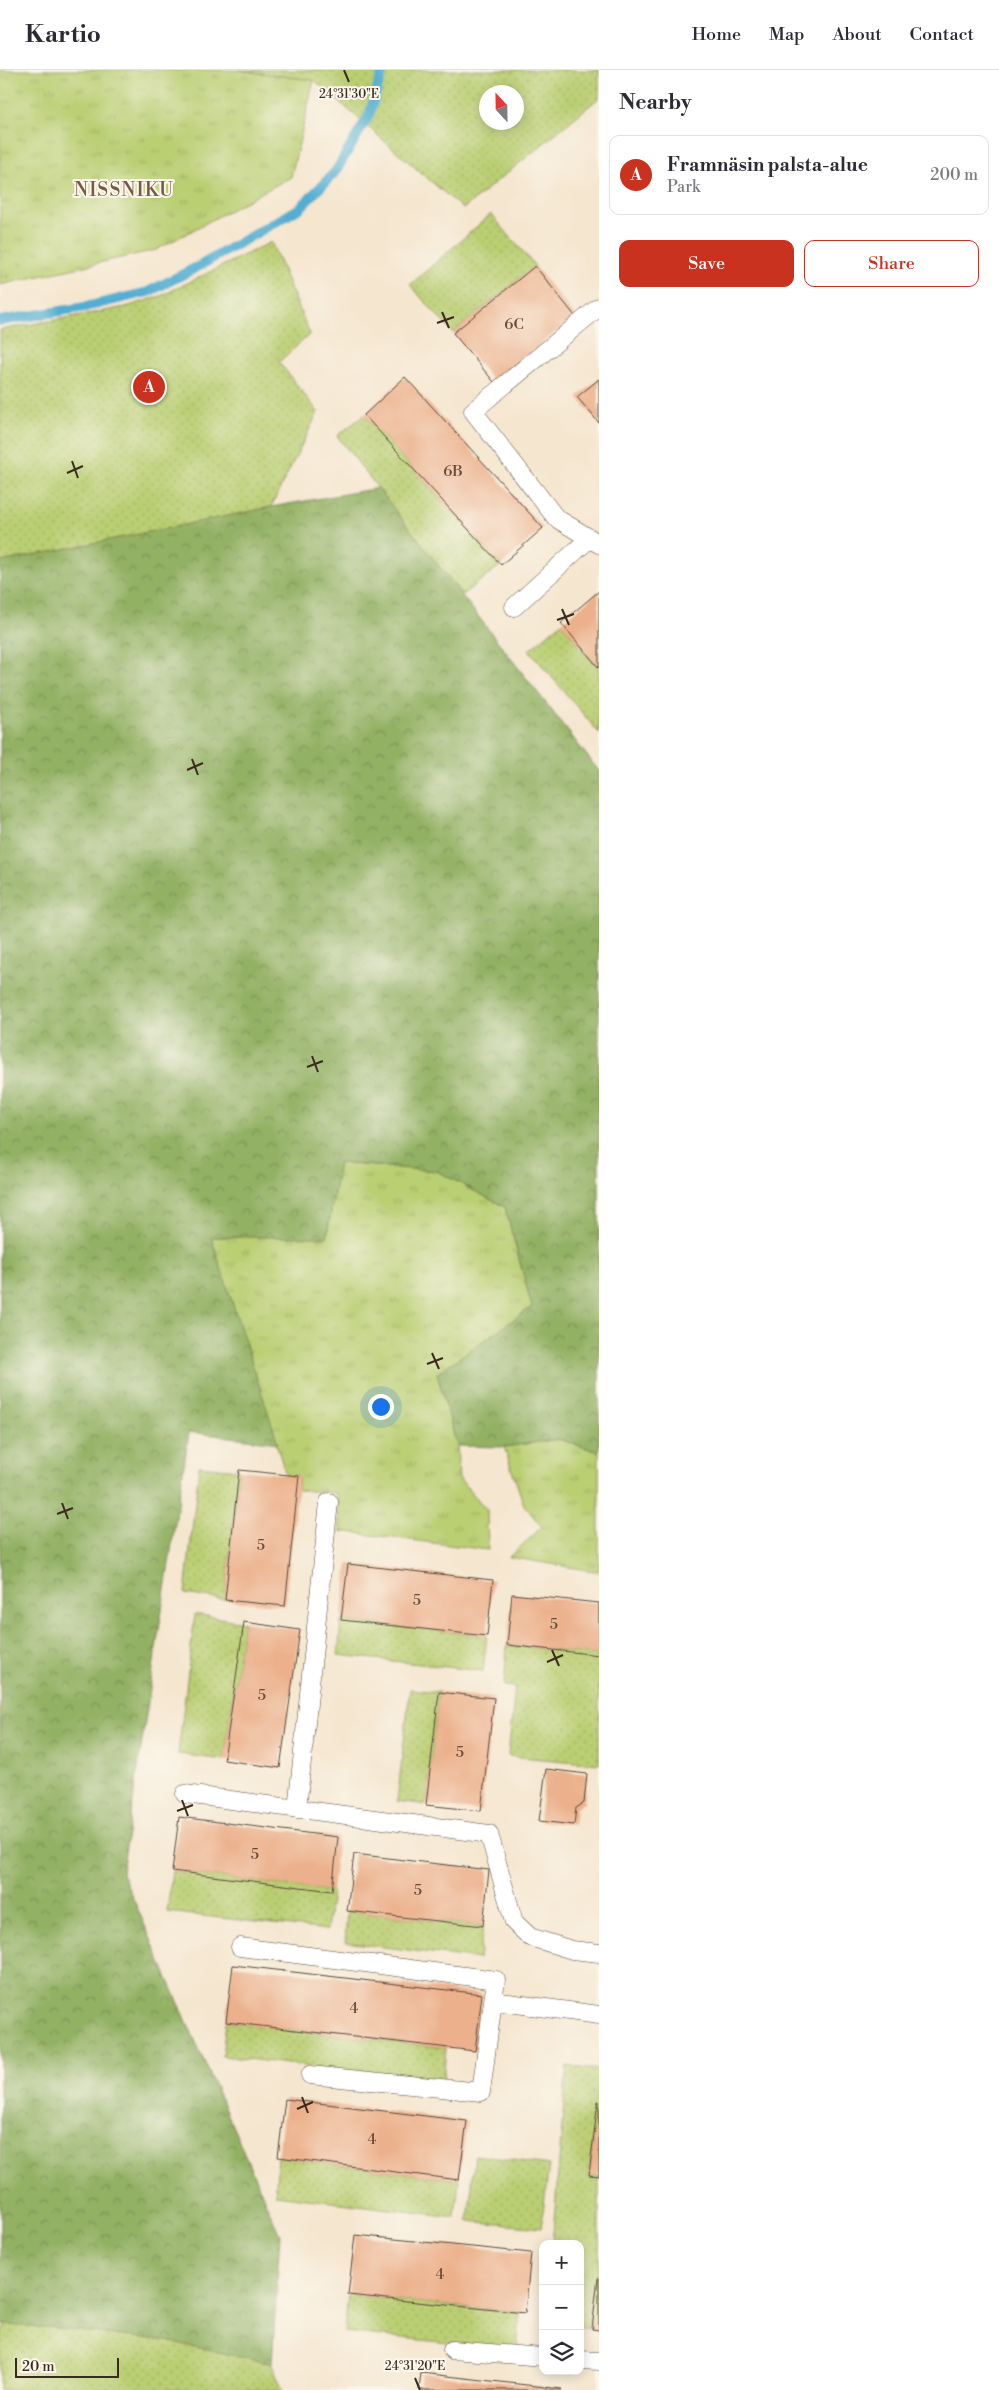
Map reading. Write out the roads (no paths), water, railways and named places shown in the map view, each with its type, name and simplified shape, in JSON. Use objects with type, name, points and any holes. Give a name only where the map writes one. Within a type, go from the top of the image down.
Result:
[{"type":"lane","points":[[514,608],[595,541],[556,518],[473,411],[599,307]]},
{"type":"lane","points":[[297,1809],[329,1502]]},
{"type":"lane","points":[[185,1794],[489,1834],[514,1922],[530,1937],[572,1950],[599,1953]]},
{"type":"lane","points":[[240,1947],[496,1980],[481,2092],[310,2075]]},
{"type":"lane","points":[[493,2001],[599,2015]]},
{"type":"lane","points":[[452,2350],[539,2357]]},
{"type":"lane","points":[[584,2360],[599,2361]]},
{"type":"waterway","points":[[0,321],[85,307],[148,292],[201,265],[300,208],[336,171],[369,115],[383,70]]},
{"type":"place","name":"Framnäsin palsta-alue","points":[[149,387]]},
{"type":"district","name":"NISSNIKU","points":[[124,189]]}]
